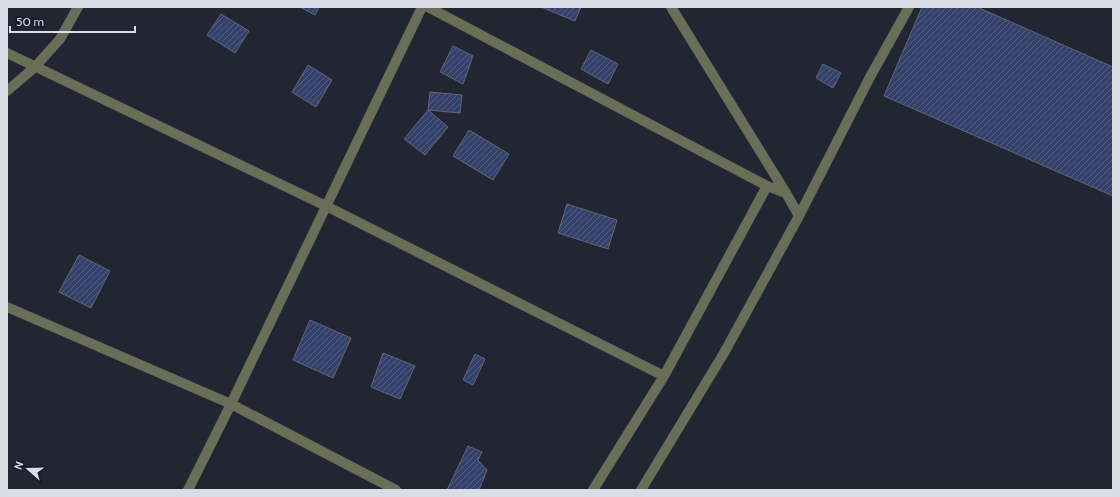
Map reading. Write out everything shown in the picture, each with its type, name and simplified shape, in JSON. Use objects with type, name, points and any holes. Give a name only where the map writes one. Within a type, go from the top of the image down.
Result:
[{"type":"street","points":[[7,91],[35,67],[60,39],[78,7]]},
{"type":"street","points":[[188,490],[231,404],[422,7]]},
{"type":"street","points":[[428,7],[766,186],[786,193]]},
{"type":"street","points":[[671,7],[799,216]]},
{"type":"street","points":[[641,490],[724,353],[799,216],[870,77],[909,7]]},
{"type":"street","points":[[7,53],[326,206],[664,376]]},
{"type":"street","points":[[593,490],[664,376],[766,186]]},
{"type":"street","points":[[7,307],[231,404],[396,490]]},
{"type":"building","points":[[300,7],[319,7],[315,15]]},
{"type":"building","points":[[541,7],[581,7],[575,21]]},
{"type":"building","points":[[922,7],[977,7],[1113,67],[1113,196],[884,96]]},
{"type":"building","points":[[221,14],[249,31],[235,53],[207,35]]},
{"type":"building","points":[[453,46],[473,56],[463,84],[440,72]]},
{"type":"building","points":[[591,50],[618,64],[608,84],[581,69]]},
{"type":"building","points":[[823,64],[841,73],[833,88],[816,78]]},
{"type":"building","points":[[308,65],[332,80],[316,107],[292,92]]},
{"type":"building","points":[[430,92],[462,95],[460,113],[428,110]]},
{"type":"building","points":[[428,110],[448,127],[425,155],[404,139]]},
{"type":"building","points":[[469,130],[509,154],[493,180],[453,156]]},
{"type":"building","points":[[567,204],[617,220],[608,249],[558,233]]},
{"type":"building","points":[[79,255],[110,271],[91,308],[59,292]]},
{"type":"building","points":[[310,320],[351,338],[333,378],[293,360]]},
{"type":"building","points":[[383,353],[415,366],[400,399],[371,387]]},
{"type":"building","points":[[475,354],[485,359],[473,385],[463,380]]},
{"type":"building","points":[[468,446],[482,452],[478,460],[487,470],[479,490],[447,490]]}]
